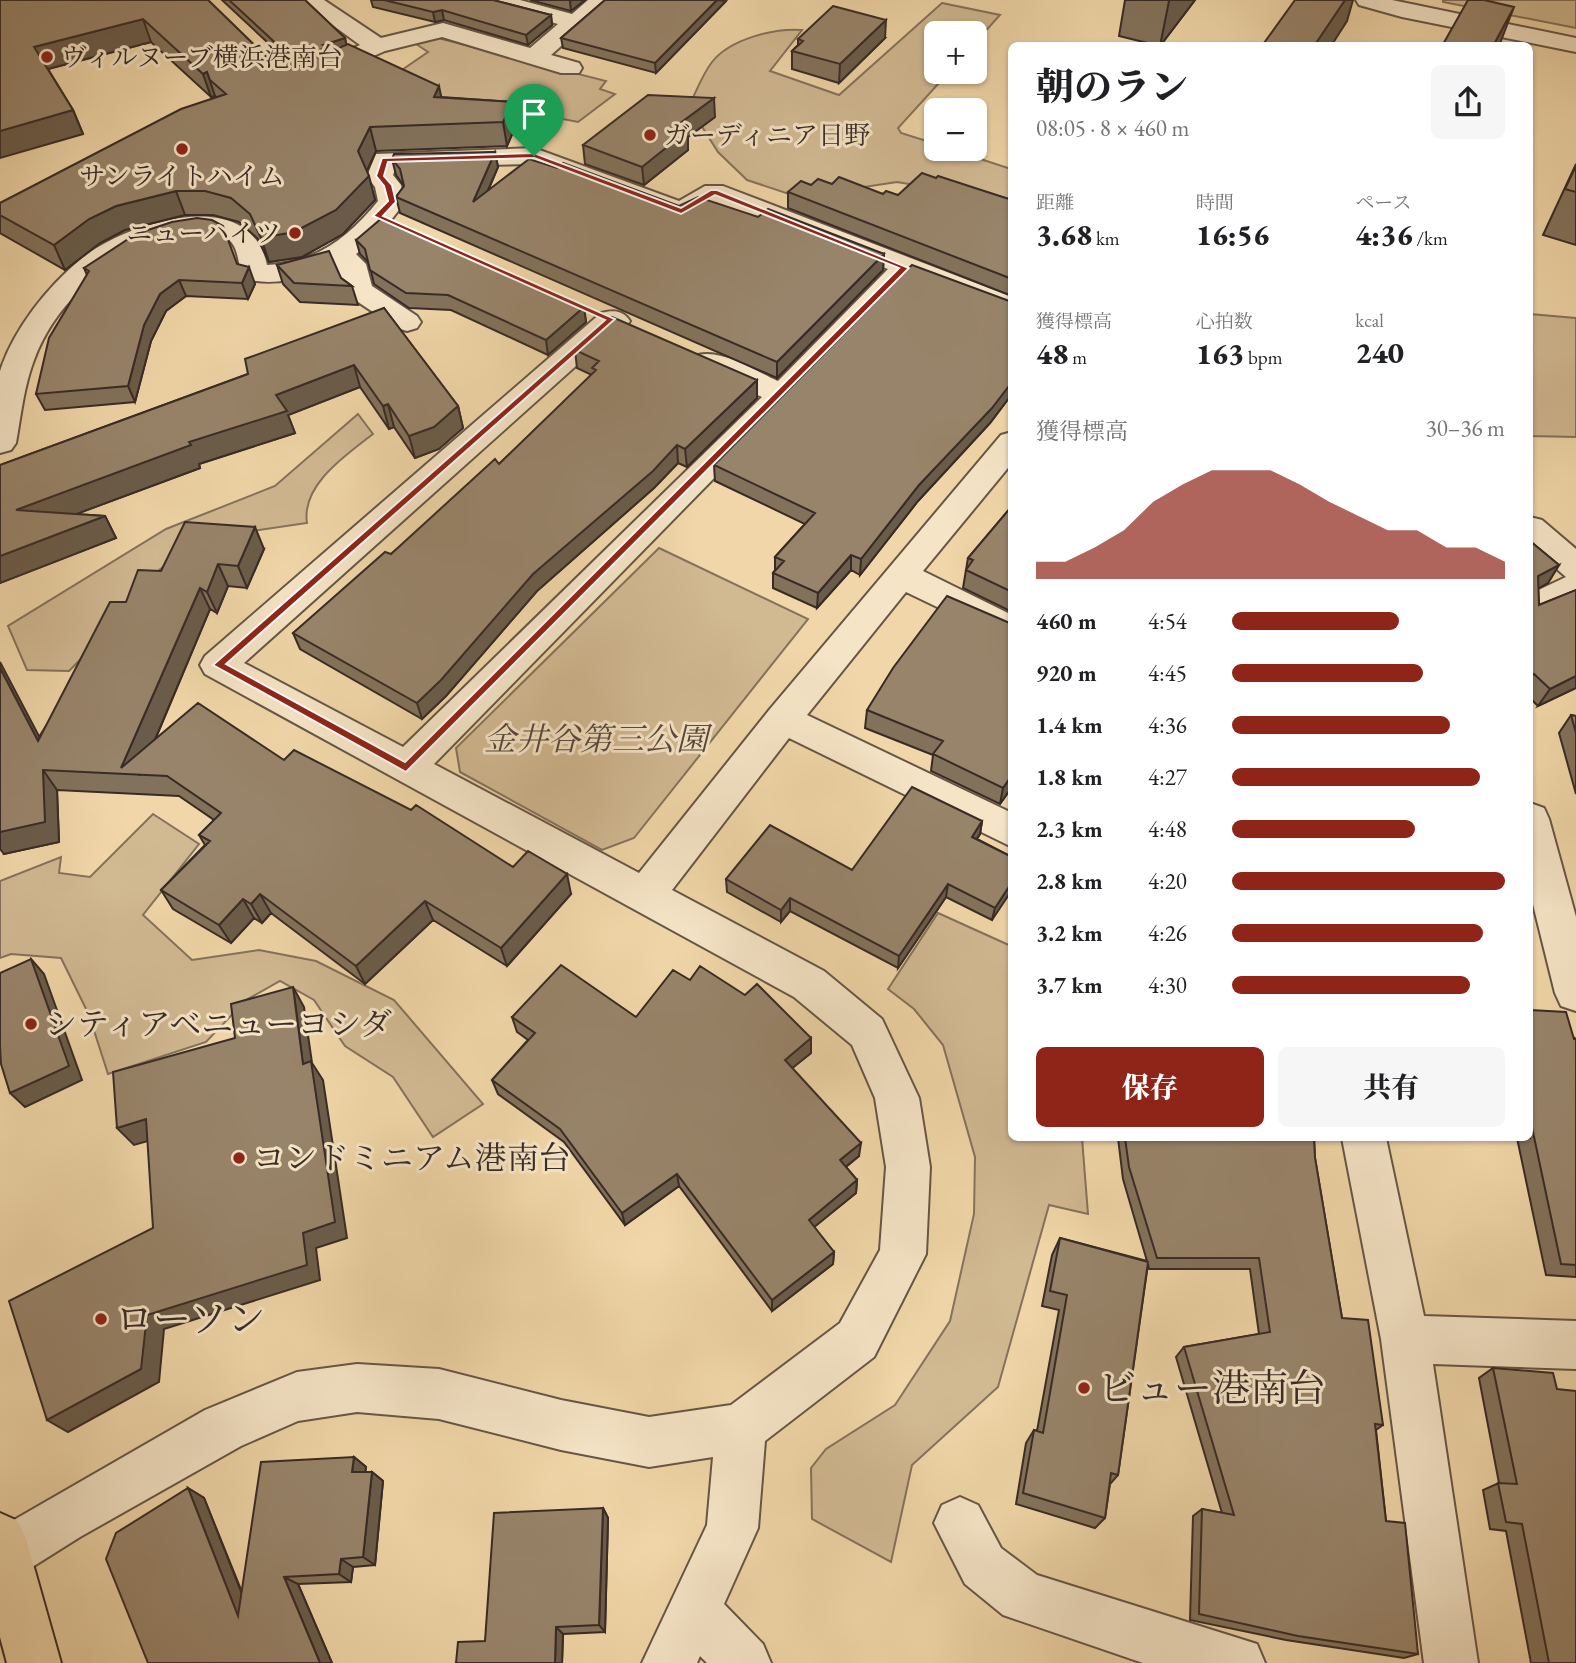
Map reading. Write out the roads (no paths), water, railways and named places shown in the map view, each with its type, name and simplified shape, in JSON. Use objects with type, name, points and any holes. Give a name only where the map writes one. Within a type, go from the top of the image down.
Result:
[{"type":"main road","points":[[2,1551],[34,1663]]},
{"type":"street","points":[[309,0],[377,46]]},
{"type":"street","points":[[494,0],[576,22]]},
{"type":"street","points":[[535,56],[602,0]]},
{"type":"street","points":[[1367,0],[1420,7],[1576,45]]},
{"type":"street","points":[[294,84],[377,46],[443,30],[570,68]]},
{"type":"street","points":[[0,443],[19,359],[46,316],[71,285],[97,260],[123,246],[166,230],[198,223],[222,225],[248,240],[255,256],[255,273],[284,275],[337,253],[367,233],[390,222],[392,202],[388,185],[380,176],[385,160],[534,156],[681,211],[714,192],[904,268],[1008,306]]},
{"type":"street","points":[[337,253],[352,264],[359,290],[382,308],[407,321]]},
{"type":"street","points":[[406,768],[782,394],[904,268]]},
{"type":"street","points":[[2,1551],[223,1428],[297,1397],[357,1388],[439,1394],[649,1442],[741,1428],[857,1340],[904,1254],[908,1167],[897,1098],[867,1032],[809,984],[218,665],[598,314],[647,335]]},
{"type":"street","points":[[684,351],[782,394]]},
{"type":"street","points":[[645,895],[783,719],[901,575],[1008,451]]},
{"type":"street","points":[[1533,531],[1576,568]]},
{"type":"street","points":[[901,575],[1008,628]]},
{"type":"street","points":[[1533,607],[1576,586]]},
{"type":"street","points":[[783,719],[1008,829]]},
{"type":"street","points":[[1533,830],[1576,993]]},
{"type":"street","points":[[1365,1141],[1405,1339],[1451,1663]]},
{"type":"street","points":[[1405,1339],[1576,1345]]},
{"type":"street","points":[[669,1663],[732,1528],[741,1428]]},
{"type":"street","points":[[960,1523],[983,1566],[1022,1596],[1206,1657],[1238,1663]]},
{"type":"street","points":[[694,1611],[744,1663]]},
{"type":"place","name":"ヴィルヌーブ横浜港南台","points":[[47,57]]},
{"type":"place","name":"ガーディニア日野","points":[[650,135]]},
{"type":"place","name":"サンライトハイム","points":[[182,149]]},
{"type":"place","name":"ニューハイツ","points":[[295,233]]},
{"type":"place","name":"シティアベニューヨシダ","points":[[31,1024]]},
{"type":"place","name":"コンドミニアム港南台","points":[[239,1158]]},
{"type":"place","name":"ローソン","points":[[101,1319]]},
{"type":"place","name":"ビュー港南台","points":[[1084,1388]]},
{"type":"park label","name":"金井谷第三公園","points":[[596,739]]}]
